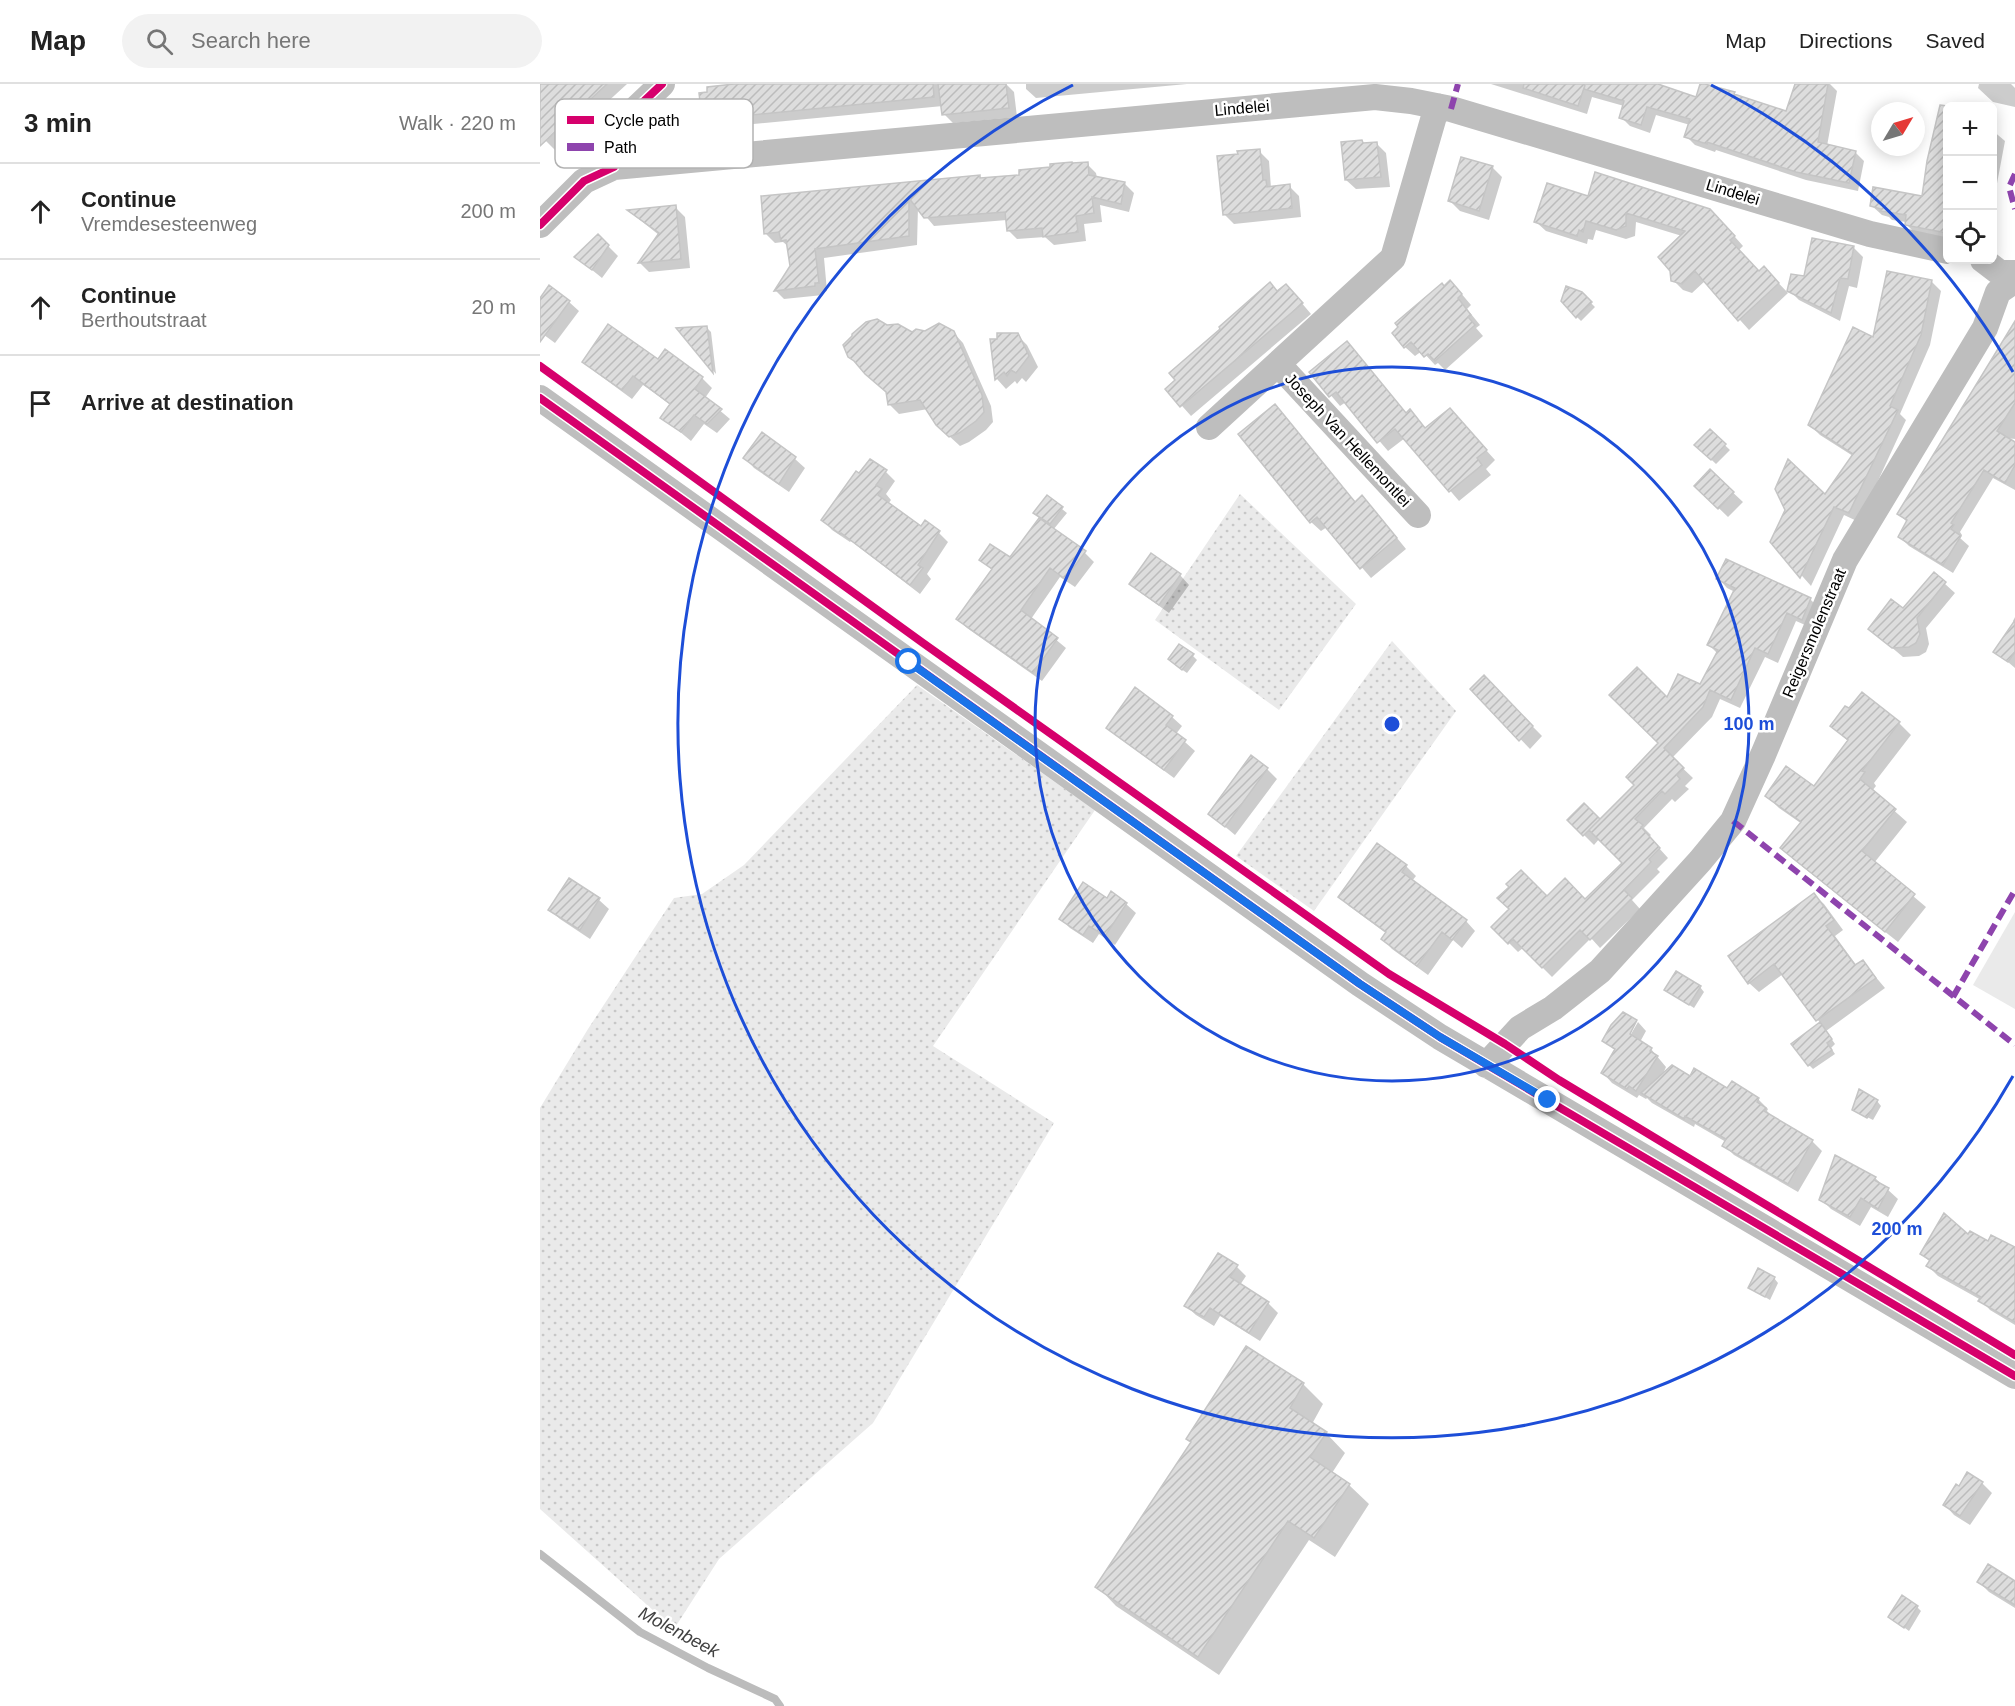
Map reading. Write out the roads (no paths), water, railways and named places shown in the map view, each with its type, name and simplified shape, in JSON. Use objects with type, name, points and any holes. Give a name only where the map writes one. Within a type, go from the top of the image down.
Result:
[{"type":"street","points":[[646,99],[662,84]]},
{"type":"street","name":"Lindelei","points":[[753,154],[1375,97],[1437,106],[1870,234],[1943,250]]},
{"type":"street","name":"Joseph Van Hellemontlei","points":[[1209,427],[1393,258],[1437,106]]},
{"type":"street","name":"Lindelei","points":[[540,225],[584,181],[614,168]]},
{"type":"street","points":[[1988,264],[2000,273],[2015,273]]},
{"type":"street","name":"Reigersmolenstraat","points":[[1486,1065],[1520,1028],[1553,1008],[1600,971],[1681,884],[1727,829],[1763,755],[1845,560],[1985,328],[1998,292],[2015,280]]},
{"type":"street","name":"Joseph Van Hellemontlei","points":[[1278,364],[1418,515]]},
{"type":"street","points":[[540,398],[1360,984],[1486,1065],[2015,1376]]},
{"type":"waterway","name":"Molenbeek","points":[[540,1554],[640,1632],[708,1668],[775,1699],[780,1706]]}]
